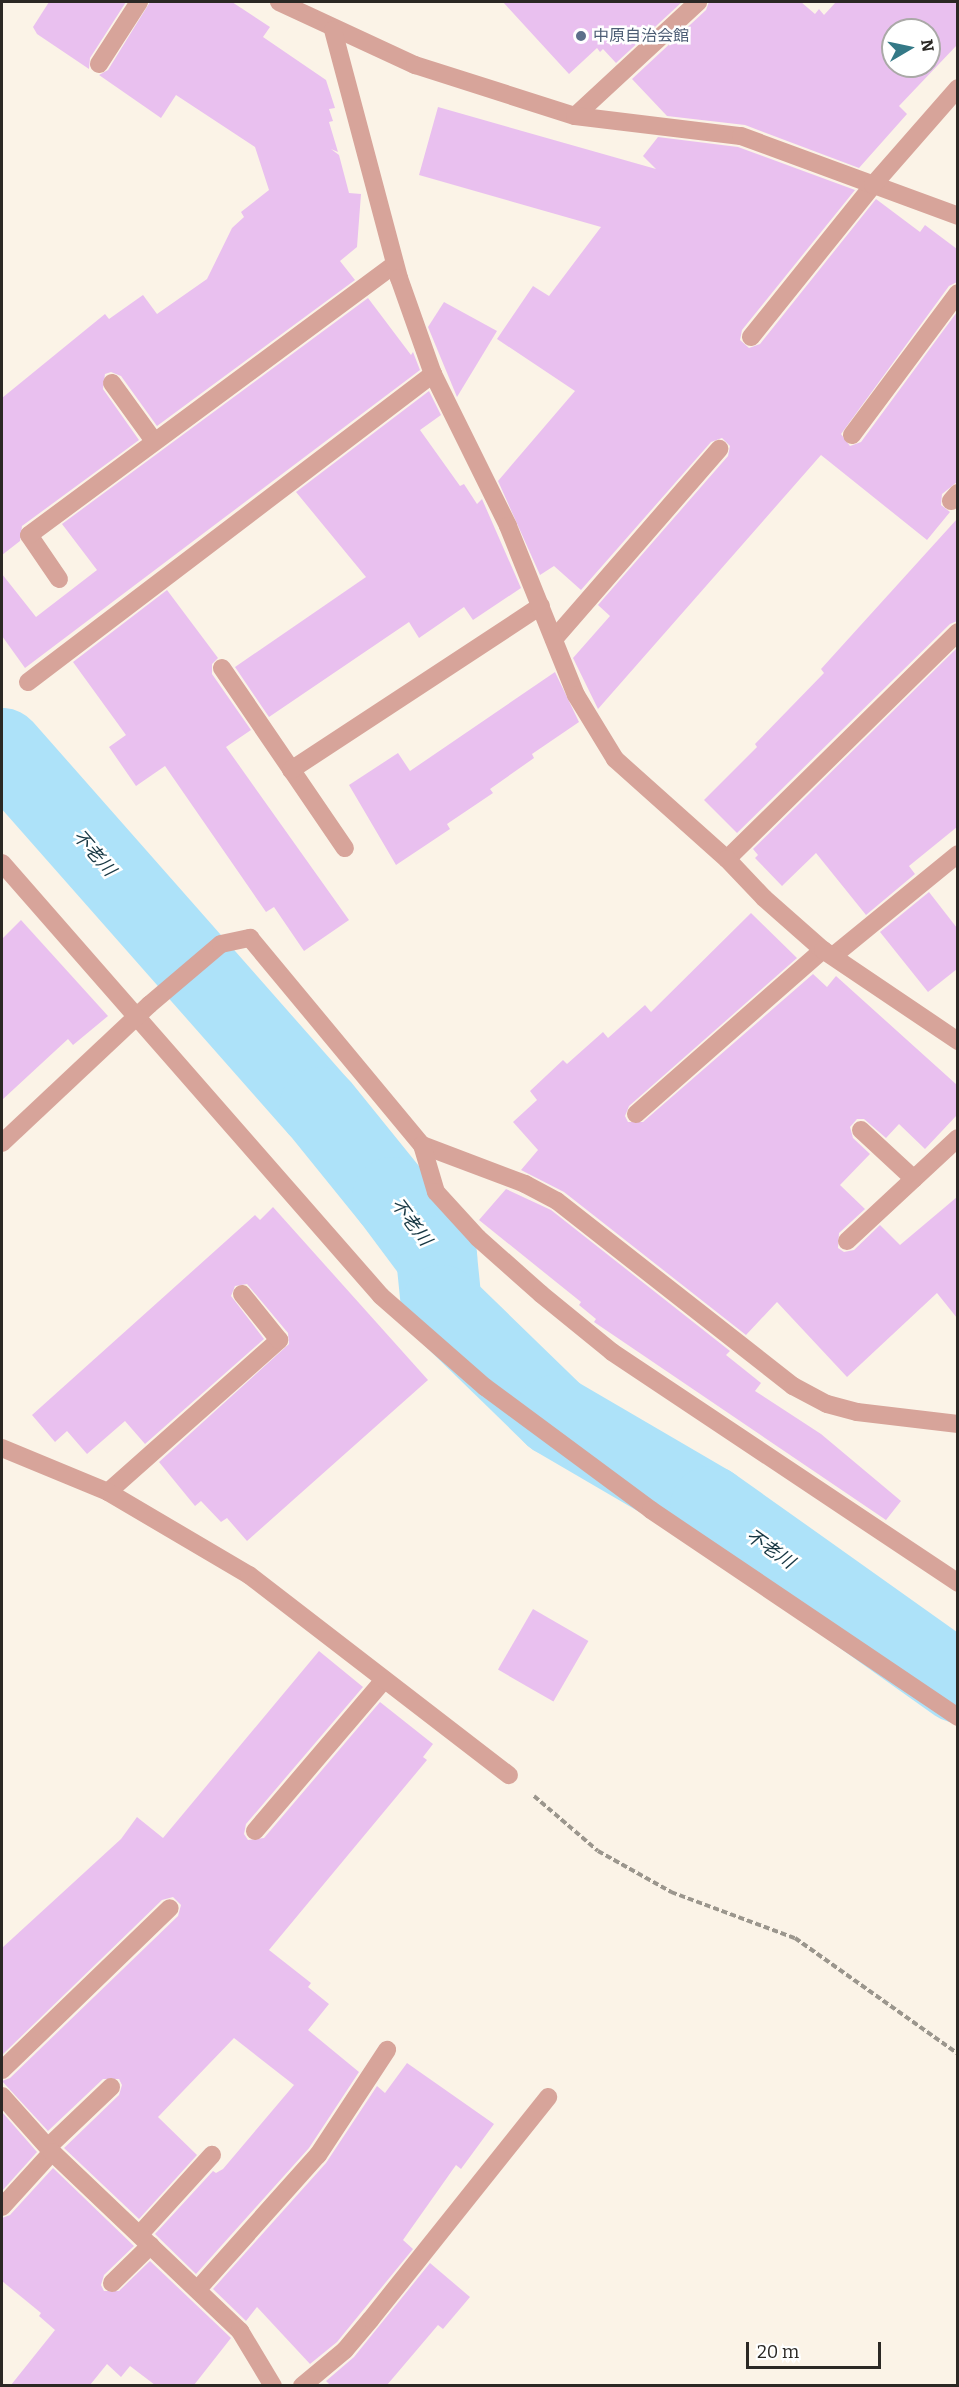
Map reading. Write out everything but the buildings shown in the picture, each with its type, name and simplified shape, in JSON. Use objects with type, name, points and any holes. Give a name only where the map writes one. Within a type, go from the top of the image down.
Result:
[{"type":"street","points":[[99,64],[139,2]]},
{"type":"street","points":[[279,2],[333,30],[415,65],[575,116],[741,136],[957,216]]},
{"type":"street","points":[[575,116],[698,2]]},
{"type":"street","points":[[333,30],[395,264],[434,374],[508,526],[576,695],[615,759],[828,953],[957,1041]]},
{"type":"street","points":[[751,337],[873,185],[957,88]]},
{"type":"street","points":[[59,579],[29,536],[395,264]]},
{"type":"street","points":[[852,435],[957,293]]},
{"type":"street","points":[[28,682],[434,374]]},
{"type":"street","points":[[112,383],[154,441]]},
{"type":"street","points":[[554,639],[719,449]]},
{"type":"street","points":[[291,770],[541,606]]},
{"type":"street","points":[[727,859],[957,632]]},
{"type":"street","points":[[222,668],[345,848]]},
{"type":"street","points":[[636,1114],[828,953],[957,854]]},
{"type":"street","points":[[2,863],[143,1010],[381,1296],[485,1387],[651,1510],[957,1717]]},
{"type":"street","points":[[2,1143],[143,1010],[221,944],[250,938],[422,1145],[436,1192],[478,1239],[612,1352],[957,1583]]},
{"type":"street","points":[[861,1130],[914,1179]]},
{"type":"street","points":[[847,1241],[957,1138]]},
{"type":"street","points":[[422,1145],[525,1184],[557,1201],[793,1386],[826,1404],[857,1413],[957,1424]]},
{"type":"street","points":[[108,1492],[279,1340],[242,1294]]},
{"type":"street","points":[[2,1448],[108,1492],[249,1575],[509,1775]]},
{"type":"street","points":[[255,1831],[384,1680]]},
{"type":"street","points":[[2,2070],[170,1908]]},
{"type":"street","points":[[198,2289],[318,2155],[387,2050]]},
{"type":"street","points":[[2,2207],[50,2150],[111,2087]]},
{"type":"street","points":[[2,2096],[50,2150],[240,2331],[273,2385]]},
{"type":"street","points":[[302,2385],[351,2342],[548,2097]]},
{"type":"street","points":[[112,2283],[212,2155]]},
{"type":"path","points":[[509,1775],[598,1851],[671,1892],[795,1938],[957,2054]]},
{"type":"waterway","name":"不老川","points":[[2,748],[319,1107],[392,1197],[436,1256],[441,1305],[554,1415],[710,1506],[958,1682]]},
{"type":"place","name":"中原自治会館","points":[[581,36]]}]
